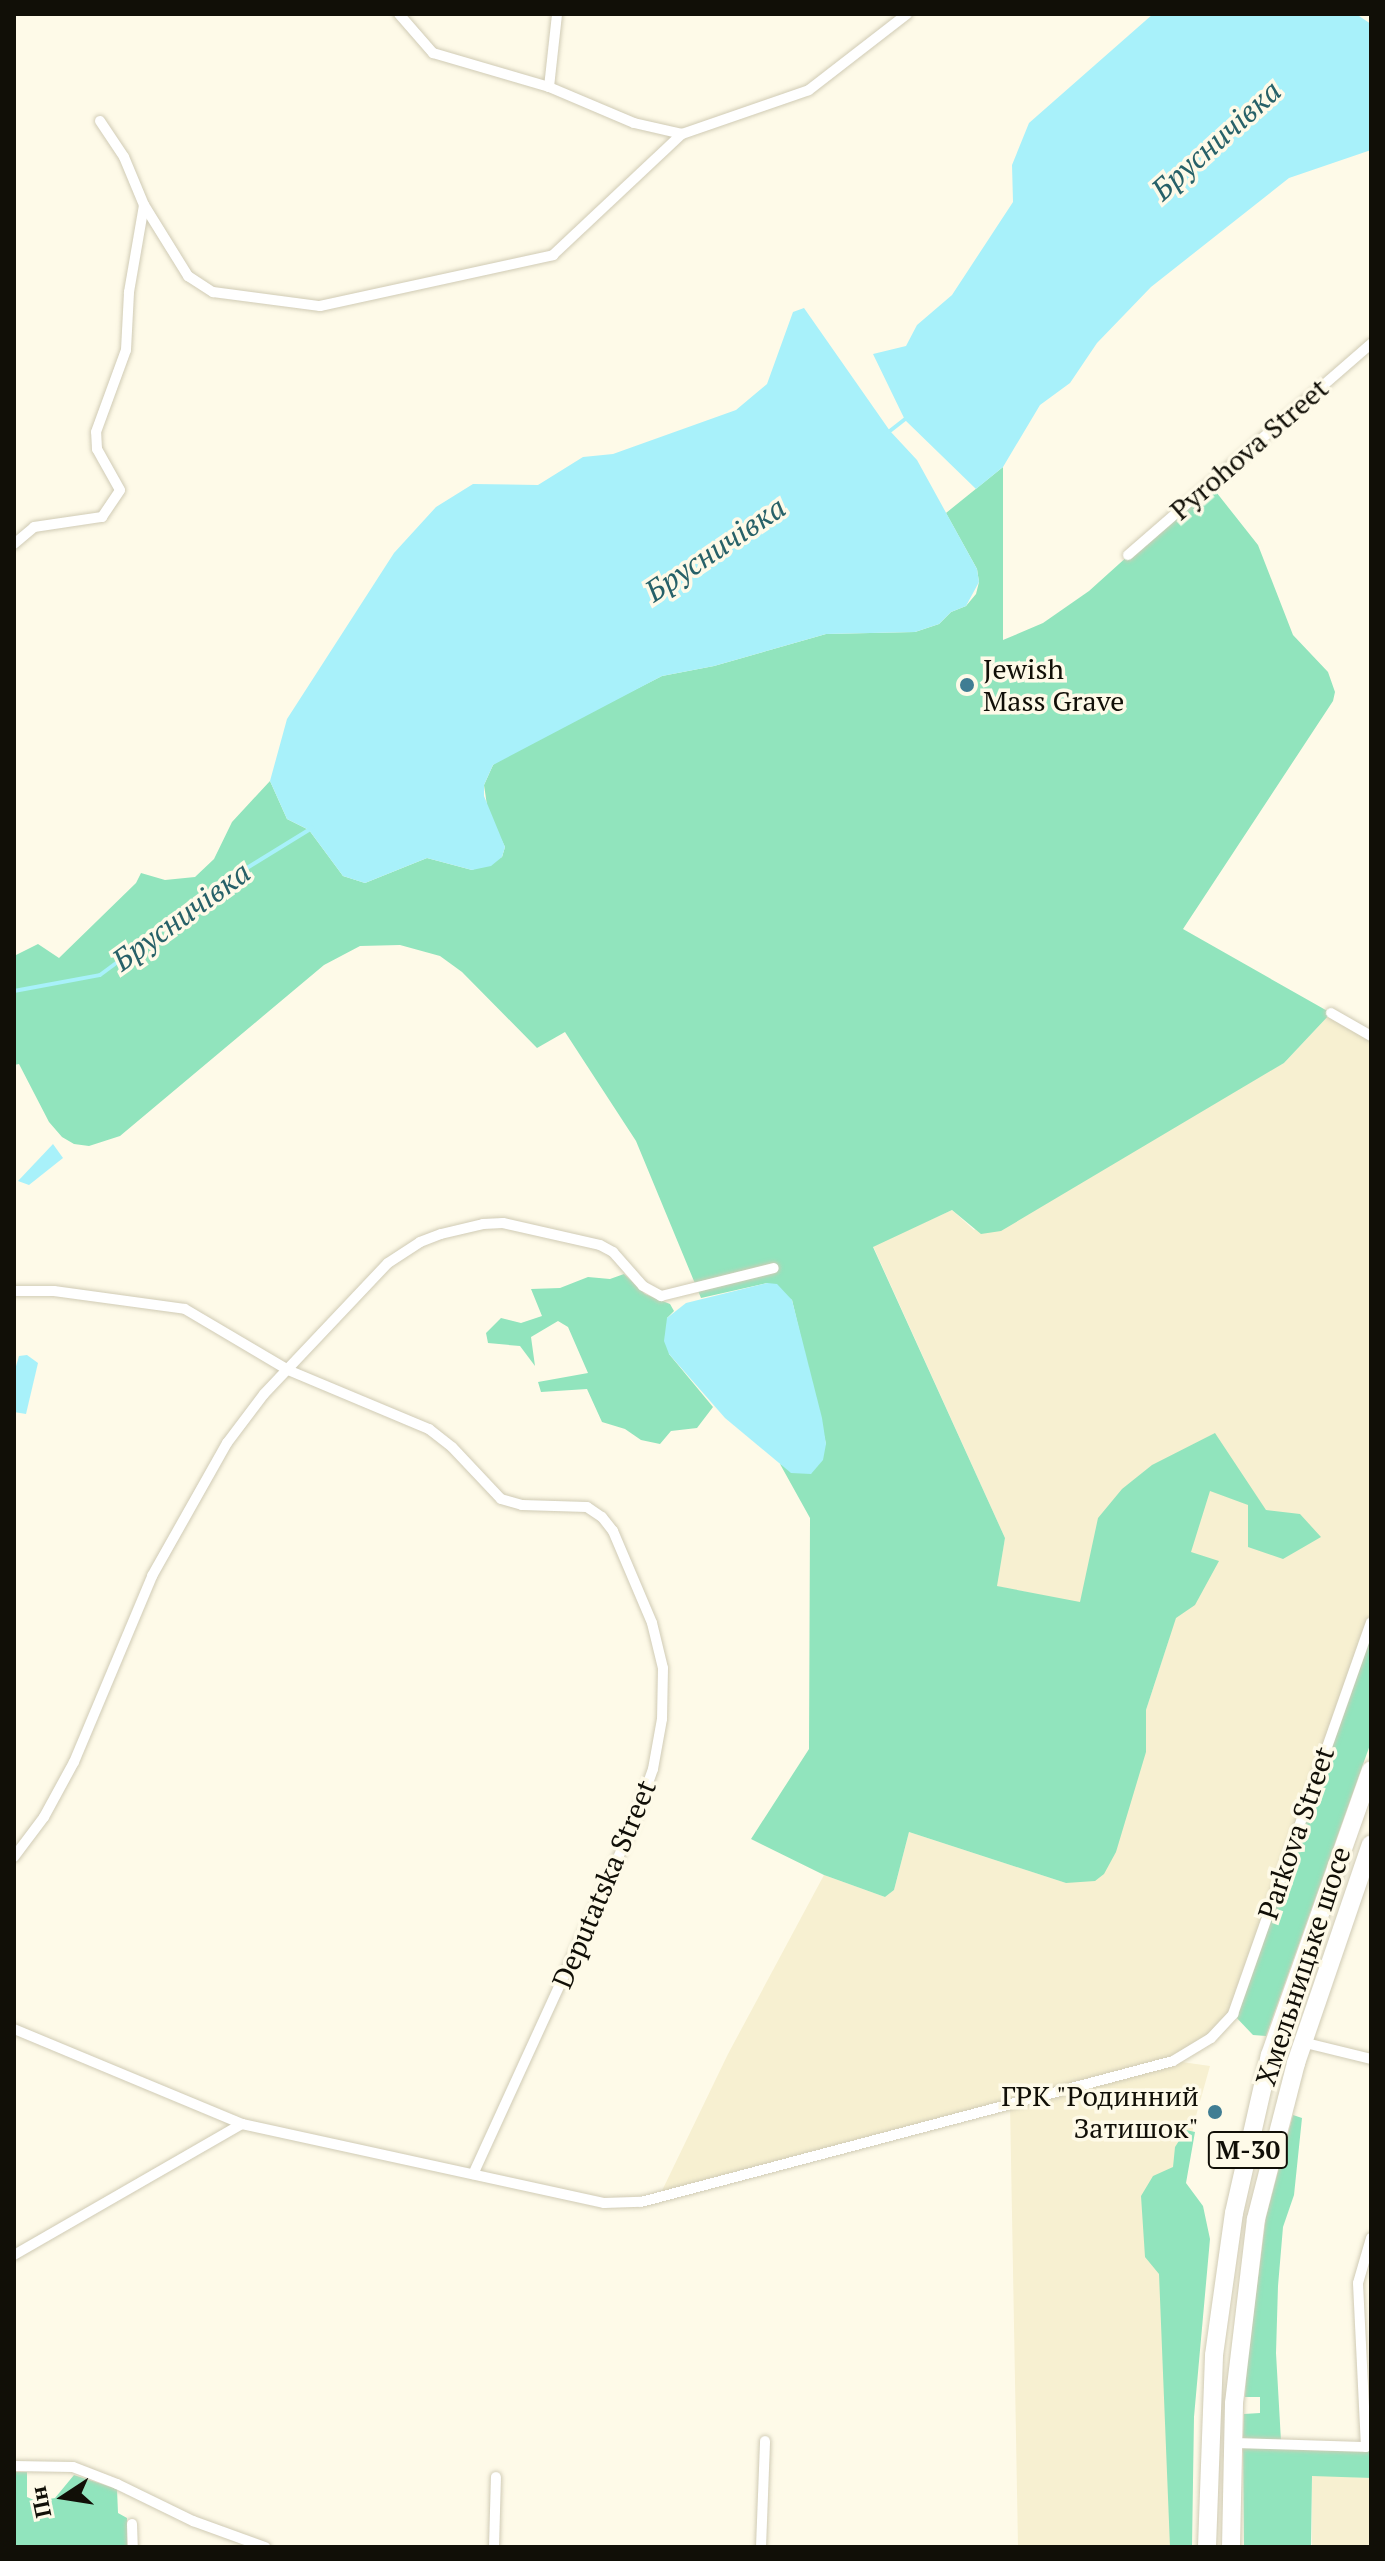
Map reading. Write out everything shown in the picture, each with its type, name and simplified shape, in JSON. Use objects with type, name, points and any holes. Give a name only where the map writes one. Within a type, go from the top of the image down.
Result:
[{"type":"highway","name":"Хмельницьке шосе","points":[[1207,2547],[1209,2422],[1225,2262],[1242,2173],[1277,2034],[1371,1770]]},
{"type":"highway","name":"Хмельницьке шосе","points":[[1231,2547],[1237,2357],[1256,2219],[1302,2042],[1371,1844]]},
{"type":"highway","points":[[1277,2034],[1302,2042]]},
{"type":"street","points":[[399,14],[433,53],[549,87],[634,123],[682,134]]},
{"type":"street","points":[[549,87],[557,14]]},
{"type":"street","points":[[100,121],[124,157],[144,205],[188,276],[213,292],[320,306],[553,255],[682,134],[809,90],[907,14]]},
{"type":"street","points":[[14,544],[34,527],[102,517],[112,508],[120,490],[97,449],[96,432],[126,350],[129,292],[144,205]]},
{"type":"street","name":"Pyrohova Street","points":[[1128,555],[1371,344]]},
{"type":"street","points":[[1331,1013],[1371,1036]]},
{"type":"street","points":[[14,1857],[44,1817],[74,1762],[137,1607],[174,1533],[234,1433],[388,1263],[420,1242],[466,1227],[503,1223],[600,1245],[613,1252],[643,1286],[661,1296],[774,1268]]},
{"type":"street","name":"Deputatska Street","points":[[14,1291],[54,1291],[185,1309],[217,1324],[288,1370],[429,1429],[452,1447],[491,1490],[507,1502],[531,1506],[579,1506],[595,1511],[613,1531],[658,1641],[664,1692],[658,1745],[647,1792],[473,2174]]},
{"type":"street","name":"Parkova Street","points":[[473,2174],[604,2203],[641,2202],[1173,2061],[1211,2038],[1233,2014],[1371,1623]]},
{"type":"street","points":[[14,2029],[242,2124],[473,2174]]},
{"type":"street","points":[[1302,2042],[1371,2059]]},
{"type":"street","points":[[14,2255],[242,2124]]},
{"type":"street","points":[[1232,2443],[1366,2447],[1358,2283],[1371,2238]]},
{"type":"street","points":[[761,2547],[765,2441]]},
{"type":"street","points":[[14,2466],[73,2467],[117,2484],[193,2521],[265,2547]]},
{"type":"street","points":[[494,2547],[496,2477]]},
{"type":"street","points":[[132,2524],[133,2547]]},
{"type":"shaded area","points":[[1331,1013],[1371,1036],[1371,1623],[1224,2027],[1175,2061],[1210,2066],[1194,2123],[1184,2182],[1170,2547],[1018,2547],[1010,2104],[658,2199],[728,2054],[824,1875],[885,1897],[894,1890],[909,1832],[1066,1883],[1146,1752],[1146,1710],[1169,1639],[1080,1603],[996,1586],[1005,1538],[873,1246],[952,1210],[974,1230],[1284,1063]]},
{"type":"shaded area","points":[[1312,2475],[1371,2478],[1371,2547],[1312,2547]]},
{"type":"green space","points":[[1003,467],[1003,640],[1043,623],[1089,591],[1209,483],[1258,545],[1293,635],[1328,672],[1335,692],[1333,701],[1183,929],[1331,1013],[1284,1063],[1001,1231],[981,1234],[952,1210],[873,1247],[1005,1538],[997,1586],[1080,1602],[1098,1518],[1122,1489],[1152,1465],[1215,1433],[1266,1510],[1300,1514],[1321,1537],[1283,1559],[1248,1547],[1248,1505],[1210,1491],[1191,1552],[1219,1561],[1195,1605],[1176,1618],[1146,1710],[1146,1752],[1116,1852],[1104,1874],[1095,1881],[1066,1883],[909,1832],[894,1890],[885,1897],[824,1875],[751,1839],[809,1749],[810,1518],[780,1464],[792,1469],[826,1444],[792,1300],[767,1283],[701,1298],[636,1141],[565,1032],[537,1048],[462,972],[440,956],[400,945],[360,946],[324,965],[120,1136],[89,1146],[74,1144],[62,1137],[49,1122],[19,1064],[14,1065],[14,956],[38,944],[59,958],[136,883],[141,873],[165,880],[195,877],[214,859],[232,822],[270,781],[287,819],[309,830],[343,876],[365,883],[427,858],[472,870],[502,857],[505,847],[488,812],[484,785],[493,765],[504,756],[662,676],[714,666],[826,634],[915,632],[939,624],[951,612],[966,606],[976,594],[979,582],[977,569],[946,513]]},
{"type":"green space","points":[[624,1274],[645,1294],[670,1304],[674,1311],[667,1318],[669,1354],[713,1407],[697,1428],[671,1431],[660,1444],[641,1440],[625,1429],[602,1422],[587,1389],[541,1392],[538,1382],[588,1373],[568,1327],[558,1321],[531,1337],[535,1366],[520,1346],[488,1343],[486,1333],[501,1318],[521,1323],[542,1316],[531,1289],[560,1288],[588,1277],[610,1279]]},
{"type":"green space","points":[[1371,1623],[1371,1742],[1266,2036],[1253,2035],[1233,2014]]},
{"type":"green space","points":[[1293,2115],[1302,2118],[1294,2195],[1283,2227],[1278,2286],[1276,2353],[1281,2441],[1243,2439],[1244,2414],[1260,2413],[1260,2397],[1245,2397],[1247,2362],[1266,2217]]},
{"type":"green space","points":[[1186,2130],[1195,2132],[1186,2183],[1203,2206],[1210,2239],[1194,2417],[1192,2547],[1170,2547],[1159,2274],[1145,2257],[1141,2196],[1153,2176],[1173,2167],[1175,2147]]},
{"type":"green space","points":[[1243,2443],[1371,2447],[1371,2478],[1312,2476],[1311,2547],[1244,2547]]},
{"type":"green space","points":[[14,2472],[27,2472],[27,2497],[36,2501],[55,2498],[74,2475],[117,2489],[118,2513],[127,2518],[127,2547],[14,2547]]},
{"type":"water","points":[[1153,14],[1356,14],[1371,24],[1371,150],[1289,178],[1151,287],[1097,343],[1070,383],[1040,405],[1003,467],[976,489],[905,420],[873,354],[906,346],[917,325],[952,295],[1013,202],[1012,165],[1029,123]]},
{"type":"water","points":[[804,308],[890,431],[917,460],[977,569],[979,582],[966,606],[951,612],[939,624],[915,632],[826,634],[714,666],[662,676],[493,765],[484,785],[484,796],[505,847],[502,857],[491,866],[472,870],[427,858],[365,883],[343,876],[309,830],[287,819],[270,781],[287,719],[394,553],[436,507],[473,484],[538,485],[583,457],[613,454],[736,410],[767,384],[793,312]]},
{"type":"water","points":[[53,1144],[63,1158],[29,1185],[18,1181]]},
{"type":"water","points":[[767,1283],[777,1284],[792,1300],[822,1418],[826,1444],[823,1460],[811,1474],[791,1473],[725,1418],[669,1354],[664,1341],[667,1318],[686,1303]]},
{"type":"water","points":[[27,1355],[38,1363],[26,1414],[14,1412],[14,1373],[19,1356]]},
{"type":"waterway","name":"Брусничівка","points":[[886,434],[908,417]]},
{"type":"waterway","name":"Брусничівка","points":[[14,991],[100,975],[234,876],[312,828]]},
{"type":"place","name":"Jewish Mass Grave","points":[[967,685]]},
{"type":"place","name":"ГРК \"Родинний Затишок\"","points":[[1215,2112]]}]
